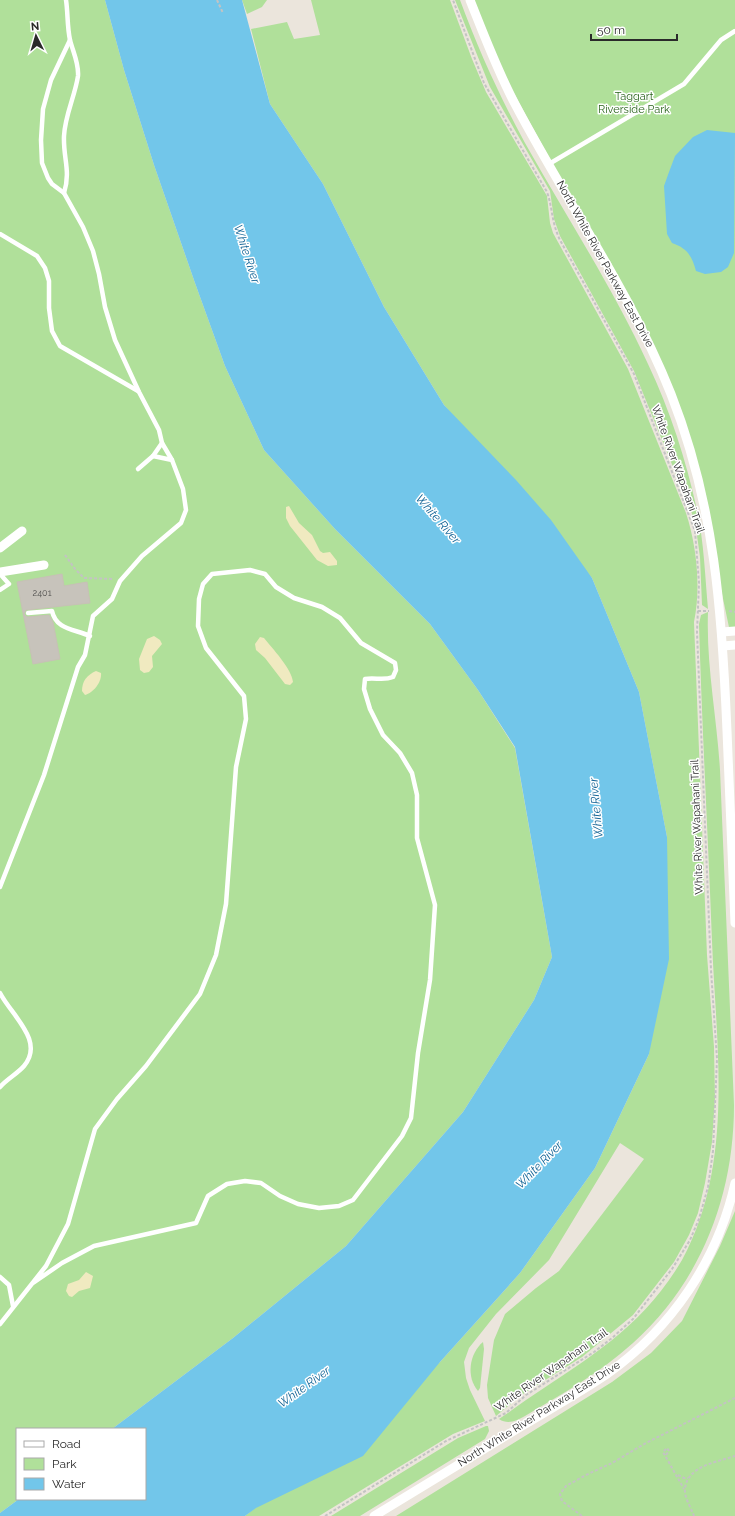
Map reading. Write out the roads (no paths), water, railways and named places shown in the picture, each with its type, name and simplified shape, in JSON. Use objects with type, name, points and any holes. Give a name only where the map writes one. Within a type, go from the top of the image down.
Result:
[{"type":"street","name":"North White River Parkway East Drive","points":[[470,0],[502,78],[634,313],[653,350],[675,406],[696,468],[707,515],[717,576],[722,632],[735,923]]},
{"type":"street","points":[[0,548],[22,531]]},
{"type":"street","points":[[0,573],[44,565]]},
{"type":"street","points":[[722,632],[735,631]]},
{"type":"street","points":[[723,646],[735,645]]},
{"type":"street","name":"North White River Parkway East Drive","points":[[374,1516],[592,1383],[640,1348],[672,1313],[699,1274],[720,1232],[735,1183]]},
{"type":"lane","points":[[64,193],[68,173],[64,154],[64,135],[78,74],[76,58],[70,40],[66,0]]},
{"type":"lane","points":[[549,164],[684,84],[722,40],[735,32]]},
{"type":"lane","points":[[0,887],[44,775],[78,667],[85,655],[93,616],[112,599],[120,581],[142,556],[169,535],[181,523],[186,510],[183,488],[172,460],[162,442],[159,430],[139,392],[115,340],[105,307],[93,251],[83,227],[64,193],[52,184],[42,163],[41,140],[43,109],[51,80],[70,40]]},
{"type":"lane","points":[[0,234],[37,256],[45,268],[49,281],[49,308],[52,331],[60,346],[139,392]]},
{"type":"lane","points":[[138,469],[153,456],[162,442]]},
{"type":"lane","points":[[153,456],[172,460]]},
{"type":"lane","points":[[0,1324],[13,1306],[27,1292],[33,1283],[46,1266],[68,1224],[96,1129],[117,1098],[146,1066],[200,994],[216,955],[226,904],[236,767],[246,720],[244,696],[206,648],[198,626],[199,599],[203,584],[212,574],[250,570],[264,574],[276,587],[294,598],[322,608],[340,618],[362,644],[395,663],[396,670],[392,677],[386,680],[373,678],[365,679],[364,688],[370,709],[382,735],[400,753],[412,773],[417,795],[417,838],[435,905],[430,980],[418,1053],[411,1118],[402,1136],[353,1200],[339,1206],[319,1208],[298,1204],[280,1196],[261,1183],[245,1181],[227,1184],[208,1196],[196,1223],[94,1246],[62,1263],[33,1283]]},
{"type":"lane","points":[[0,573],[8,584],[0,590]]},
{"type":"lane","points":[[28,613],[52,611],[54,619],[64,628],[90,636]]},
{"type":"lane","points":[[0,993],[31,1041],[31,1054],[23,1067],[0,1087]]},
{"type":"lane","points":[[0,1277],[9,1285],[13,1306]]},
{"type":"water","name":"White River","points":[[105,0],[242,0],[270,104],[323,184],[384,307],[444,405],[516,480],[551,520],[592,578],[639,692],[667,837],[669,959],[649,1054],[595,1168],[520,1273],[440,1362],[363,1456],[256,1508],[245,1516],[0,1516],[0,1513],[18,1500],[146,1500],[146,1428],[113,1428],[233,1338],[346,1246],[463,1112],[534,1000],[552,957],[515,747],[478,690],[430,624],[335,529],[264,450],[225,366],[154,165],[124,70]]},
{"type":"water","points":[[707,130],[735,133],[734,253],[728,267],[721,272],[705,274],[696,271],[693,261],[688,253],[682,247],[672,243],[667,234],[664,186],[675,156],[693,137]]},
{"type":"park label","name":"Taggart Riverside Park","points":[[634,102]]}]
